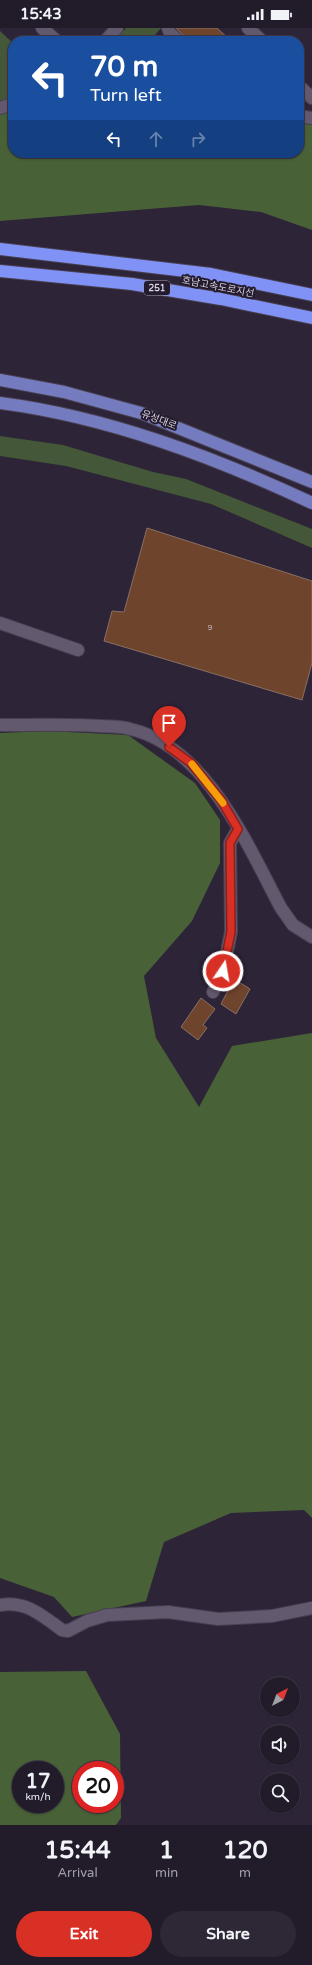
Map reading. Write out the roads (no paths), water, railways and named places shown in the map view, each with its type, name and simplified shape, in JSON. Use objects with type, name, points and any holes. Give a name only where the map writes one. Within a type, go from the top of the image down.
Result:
[{"type":"highway","name":"호남고속도로지선","points":[[0,249],[211,274],[312,295]]},
{"type":"highway","name":"호남고속도로지선","points":[[0,271],[132,284],[222,299],[312,318]]},
{"type":"main road","name":"유성대로","points":[[0,380],[64,392],[142,413],[312,482]]},
{"type":"main road","name":"유성대로","points":[[0,403],[40,408],[150,437],[312,503]]},
{"type":"street","points":[[42,28],[51,36]]},
{"type":"street","points":[[110,36],[117,28]]},
{"type":"street","points":[[168,28],[174,36]]},
{"type":"street","points":[[248,28],[257,36]]},
{"type":"street","points":[[307,92],[312,106]]},
{"type":"street","points":[[0,623],[78,650]]},
{"type":"street","points":[[0,725],[73,724],[130,728],[158,739],[191,763],[221,800],[285,914],[293,925],[312,937]]},
{"type":"street","points":[[214,992],[223,971],[231,932],[230,843],[238,829]]},
{"type":"street","points":[[0,1605],[13,1603],[27,1607],[68,1631],[88,1621],[107,1615],[168,1612],[218,1619],[272,1616],[312,1608]]}]
